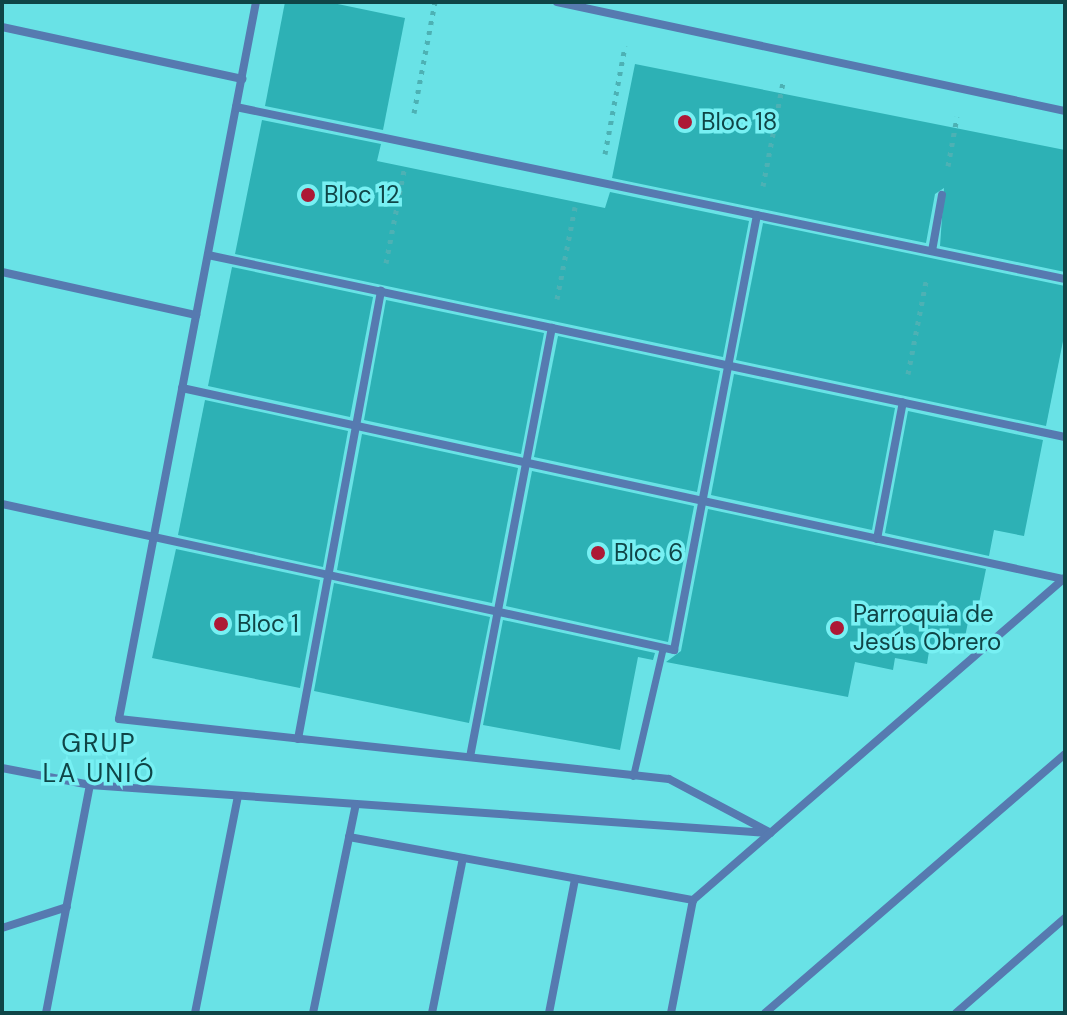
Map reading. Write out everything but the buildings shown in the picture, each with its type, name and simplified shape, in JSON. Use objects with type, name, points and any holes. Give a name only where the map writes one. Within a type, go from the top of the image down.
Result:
[{"type":"street","points":[[256,2],[119,719],[669,779],[771,833]]},
{"type":"street","points":[[557,2],[1065,111]]},
{"type":"street","points":[[2,27],[242,79]]},
{"type":"street","points":[[236,107],[1065,279]]},
{"type":"street","points":[[932,251],[942,195]]},
{"type":"street","points":[[2,504],[674,650],[757,215]]},
{"type":"street","points":[[208,255],[1065,437]]},
{"type":"street","points":[[2,272],[196,315]]},
{"type":"street","points":[[298,739],[381,291]]},
{"type":"street","points":[[470,757],[552,328]]},
{"type":"street","points":[[182,388],[1064,579]]},
{"type":"street","points":[[877,539],[903,402]]},
{"type":"street","points":[[671,1013],[693,900],[1064,579]]},
{"type":"street","points":[[633,776],[663,647]]},
{"type":"street","points":[[765,1013],[1065,754]]},
{"type":"street","points":[[2,768],[90,785],[771,833]]},
{"type":"street","points":[[46,1013],[90,785]]},
{"type":"street","points":[[195,1013],[238,796]]},
{"type":"street","points":[[313,1013],[356,804]]},
{"type":"street","points":[[349,837],[693,900]]},
{"type":"street","points":[[432,1013],[463,858]]},
{"type":"street","points":[[549,1013],[575,879]]},
{"type":"street","points":[[2,928],[67,907]]},
{"type":"street","points":[[956,1013],[1065,918]]},
{"type":"path","points":[[600,183],[630,18]]},
{"type":"path","points":[[757,215],[788,51]]},
{"type":"path","points":[[942,195],[963,89]]},
{"type":"path","points":[[552,328],[581,178]]},
{"type":"path","points":[[903,402],[932,251]]},
{"type":"place","name":"Bloc 18","points":[[685,122]]},
{"type":"place","name":"Bloc 12","points":[[308,195]]},
{"type":"place","name":"Bloc 6","points":[[598,553]]},
{"type":"place","name":"Bloc 1","points":[[221,624]]},
{"type":"place","name":"Parroquia de Jesús Obrero","points":[[837,628]]},
{"type":"district","name":"GRUP LA UNIÓ","points":[[99,759]]}]
